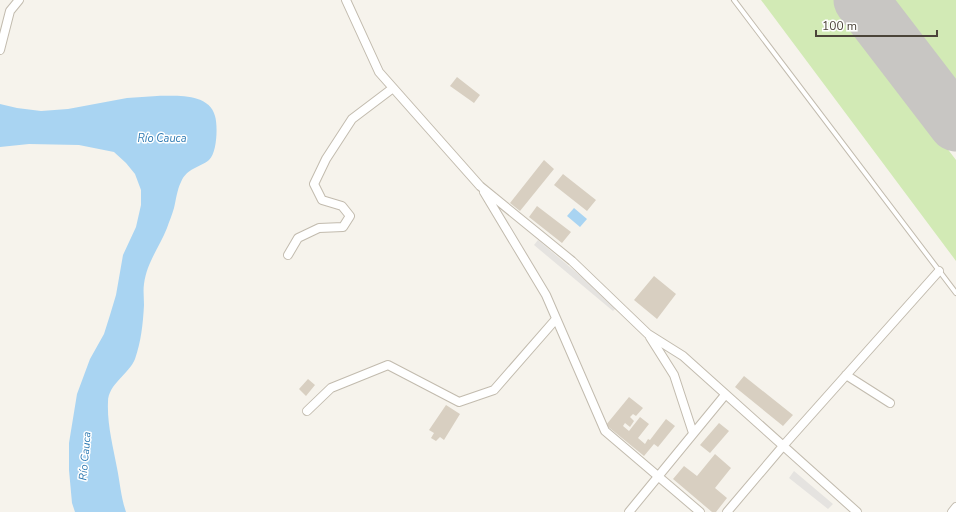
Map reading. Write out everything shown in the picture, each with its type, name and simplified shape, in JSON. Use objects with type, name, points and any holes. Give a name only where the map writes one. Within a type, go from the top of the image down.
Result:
[{"type":"street","points":[[0,50],[10,11],[19,0]]},
{"type":"street","points":[[346,0],[379,72],[480,186],[572,261],[648,334],[683,356],[857,512]]},
{"type":"street","points":[[288,255],[298,238],[319,228],[344,227],[350,216],[342,206],[322,200],[314,184],[326,159],[352,119],[393,88]]},
{"type":"street","points":[[480,186],[546,295],[605,431],[700,512]]},
{"type":"street","points":[[727,512],[783,446],[939,270]]},
{"type":"street","points":[[307,411],[331,388],[388,365],[459,402],[494,390],[556,319]]},
{"type":"street","points":[[648,334],[674,375],[693,433]]},
{"type":"street","points":[[846,375],[890,403]]},
{"type":"street","points":[[629,512],[725,395]]},
{"type":"street","points":[[952,512],[956,507]]},
{"type":"lane","points":[[734,0],[956,293]]},
{"type":"green space","points":[[761,0],[834,0],[956,160],[956,261]]},
{"type":"green space","points":[[894,0],[956,0],[956,81]]},
{"type":"shaded area","points":[[538,240],[617,307],[613,311],[534,245]]},
{"type":"shaded area","points":[[794,471],[833,504],[828,509],[789,478]]},
{"type":"water","name":"Río Cauca","points":[[157,96],[191,97],[206,103],[212,109],[216,120],[217,132],[214,152],[209,160],[186,174],[180,185],[167,228],[150,262],[146,276],[142,326],[139,346],[135,359],[128,370],[115,384],[109,396],[109,427],[126,512],[75,512],[72,503],[69,470],[69,443],[77,394],[90,359],[104,334],[110,315],[116,295],[123,255],[136,227],[141,205],[141,190],[135,174],[114,152],[79,145],[29,144],[0,147],[0,104],[41,111],[68,109],[127,98]]},
{"type":"water","points":[[574,208],[587,219],[580,227],[567,216]]},
{"type":"building","points":[[457,77],[480,95],[474,103],[450,86]]},
{"type":"building","points":[[544,160],[554,169],[520,211],[510,203]]},
{"type":"building","points":[[563,174],[596,200],[587,211],[554,185]]},
{"type":"building","points":[[537,206],[571,232],[562,243],[529,217]]},
{"type":"building","points":[[654,276],[676,294],[657,319],[634,300]]},
{"type":"building","points":[[744,376],[793,415],[783,426],[735,387]]},
{"type":"building","points":[[308,379],[315,385],[306,396],[299,389]]},
{"type":"building","points":[[629,397],[643,408],[636,416],[633,414],[630,417],[634,421],[630,427],[625,423],[623,426],[629,431],[640,417],[649,424],[638,438],[645,444],[648,439],[650,440],[666,419],[675,426],[658,447],[654,444],[644,456],[606,425]]},
{"type":"building","points":[[446,405],[460,414],[444,440],[440,437],[436,441],[431,438],[434,433],[429,430]]},
{"type":"building","points":[[719,423],[729,431],[710,453],[700,445]]},
{"type":"building","points":[[715,454],[731,468],[715,488],[727,498],[716,512],[712,512],[673,479],[684,466],[697,476]]},
{"type":"runway","points":[[861,0],[956,124]]}]
